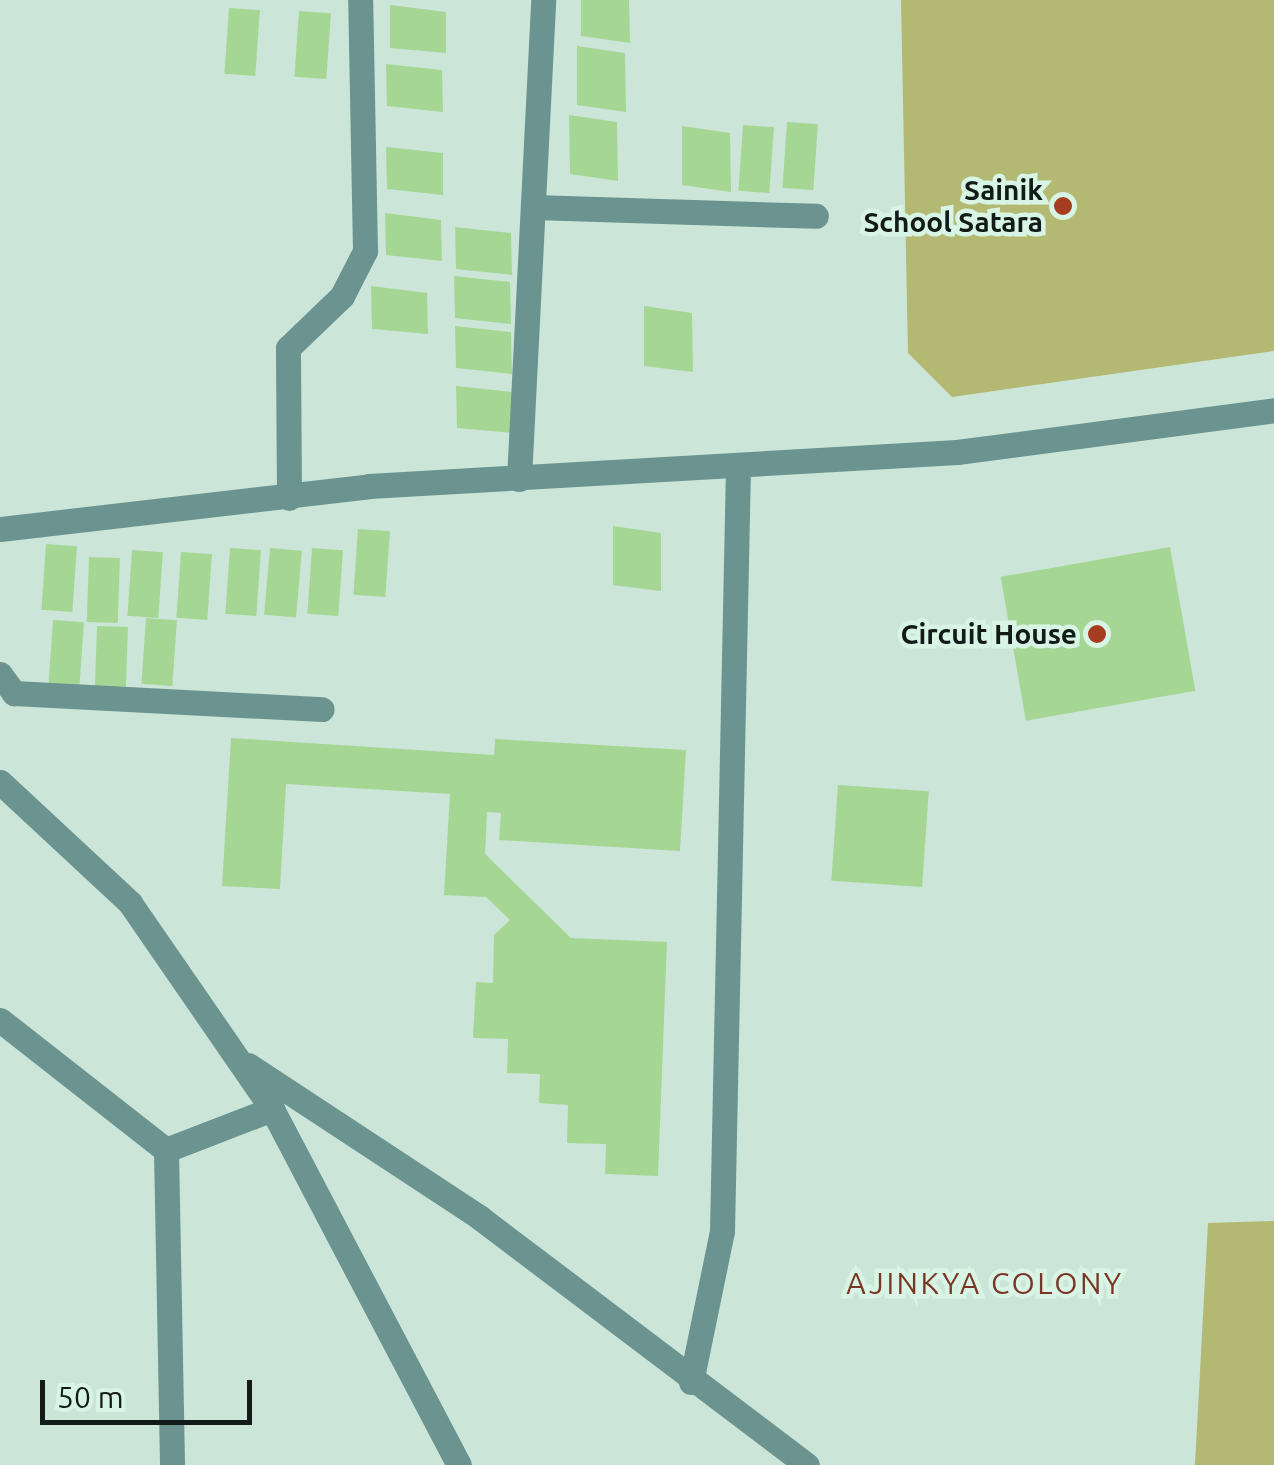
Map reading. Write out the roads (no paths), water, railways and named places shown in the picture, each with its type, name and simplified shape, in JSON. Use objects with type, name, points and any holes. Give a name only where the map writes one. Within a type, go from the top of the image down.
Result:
[{"type":"street","points":[[288,498],[288,348],[342,296],[365,251],[360,0]]},
{"type":"street","points":[[519,480],[543,0]]},
{"type":"street","points":[[534,207],[816,216]]},
{"type":"street","points":[[0,529],[288,498],[958,452],[1274,410]]},
{"type":"street","points":[[691,1382],[722,1231],[738,467]]},
{"type":"street","points":[[0,674],[14,693],[322,709]]},
{"type":"street","points":[[0,782],[130,904],[272,1110],[459,1465]]},
{"type":"street","points":[[0,1020],[166,1150]]},
{"type":"street","points":[[236,1057],[479,1217],[691,1382],[806,1465]]},
{"type":"street","points":[[166,1150],[272,1110]]},
{"type":"street","points":[[166,1150],[172,1465]]},
{"type":"place","name":"Sainik School Satara","points":[[1063,206]]},
{"type":"place","name":"Circuit House","points":[[1097,634]]},
{"type":"district","name":"AJINKYA COLONY","points":[[985,1283]]}]
